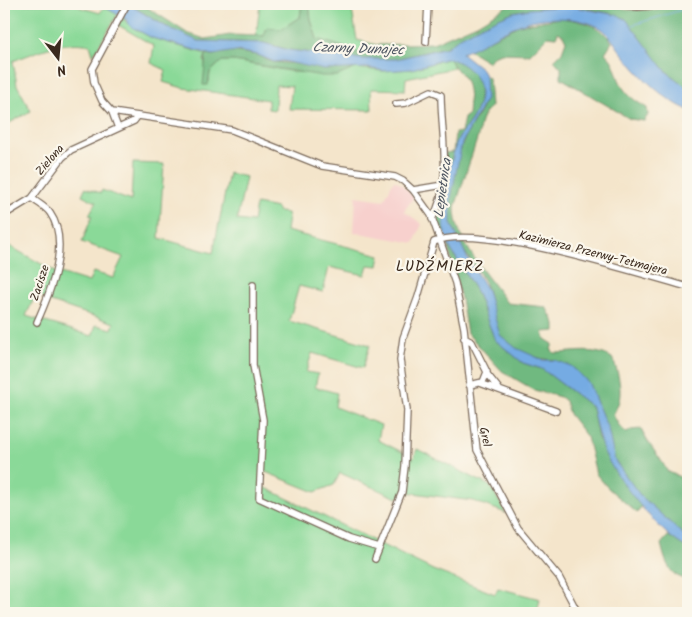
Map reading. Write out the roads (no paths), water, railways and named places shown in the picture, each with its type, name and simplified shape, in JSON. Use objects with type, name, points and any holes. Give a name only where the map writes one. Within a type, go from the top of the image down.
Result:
[{"type":"street","points":[[118,128],[112,112],[102,101],[92,72],[109,35],[127,4]]},
{"type":"street","points":[[426,42],[428,4]]},
{"type":"street","points":[[617,4],[638,7],[668,4]]},
{"type":"street","points":[[396,104],[406,103],[431,91],[441,95],[444,162],[443,185],[437,212],[432,219]]},
{"type":"street","points":[[112,112],[226,128],[322,166],[395,177],[413,190],[426,206],[442,238],[432,246],[418,297],[403,338],[400,360],[407,410],[402,492],[375,559]]},
{"type":"street","name":"Zielona","points":[[4,215],[32,198],[66,154],[137,117]]},
{"type":"street","points":[[413,190],[443,185]]},
{"type":"street","name":"Zacisze","points":[[32,198],[49,211],[54,220],[58,238],[56,272],[37,322]]},
{"type":"street","name":"Kazimierza Przerwy-Tetmajera","points":[[442,238],[462,236],[539,248],[688,287]]},
{"type":"street","name":"Grel","points":[[442,238],[455,283],[464,338],[474,437],[482,463],[518,528],[559,577],[578,613]]},
{"type":"street","points":[[253,284],[253,365],[262,420],[259,498],[349,538],[379,548]]},
{"type":"street","points":[[464,338],[472,342],[487,374],[499,389]]},
{"type":"street","points":[[480,383],[487,374]]},
{"type":"street","points":[[469,385],[480,383],[556,411]]},
{"type":"water","points":[[99,4],[128,4],[165,26],[198,41],[264,43],[289,50],[362,59],[396,59],[447,47],[460,37],[483,25],[513,12],[529,9],[569,6],[617,15],[626,19],[666,71],[688,89],[688,110],[652,86],[629,62],[607,34],[594,25],[577,20],[549,18],[513,27],[462,53],[482,69],[485,76],[486,99],[462,143],[451,198],[451,223],[467,257],[487,290],[500,335],[516,348],[543,360],[555,360],[571,366],[583,377],[589,384],[608,429],[615,461],[640,495],[688,539],[688,548],[667,534],[656,523],[615,472],[598,435],[592,407],[542,369],[523,363],[495,340],[476,291],[447,243],[444,208],[451,166],[456,144],[474,115],[480,96],[477,80],[466,67],[449,58],[412,69],[384,71],[367,68],[324,70],[283,61],[274,62],[258,55],[236,51],[213,55],[152,38],[130,26],[127,20]]},
{"type":"waterway","points":[[629,26],[688,8]]},
{"type":"district","name":"LUDŹMIERZ","points":[[440,267]]},
{"type":"water label","name":"Czarny Dunajec","points":[[358,49]]},
{"type":"water label","name":"Lepietnica","points":[[443,188]]}]
